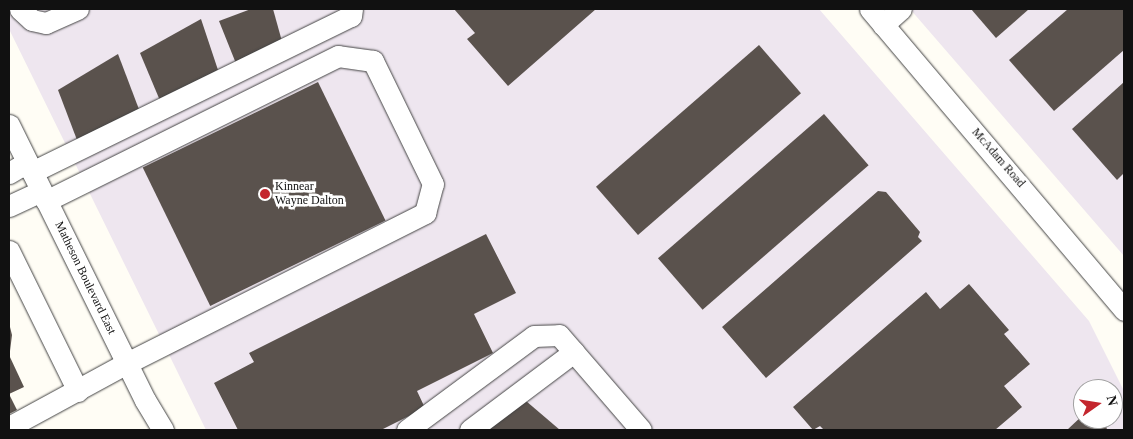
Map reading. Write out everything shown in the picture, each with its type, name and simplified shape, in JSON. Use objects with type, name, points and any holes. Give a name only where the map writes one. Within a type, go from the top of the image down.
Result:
[{"type":"street","points":[[20,9],[32,20],[46,22],[78,9]]},
{"type":"street","points":[[9,206],[37,182],[351,16],[352,9]]},
{"type":"street","name":"McAdam Road","points":[[870,9],[1124,310]]},
{"type":"street","points":[[884,25],[901,9]]},
{"type":"street","points":[[9,173],[37,182],[338,56],[374,61],[433,184],[425,213],[126,363],[78,391],[9,427]]},
{"type":"street","name":"Matheson Boulevard East","points":[[9,125],[126,363],[163,430]]},
{"type":"street","points":[[9,251],[78,391]]},
{"type":"street","points":[[407,430],[534,336],[559,335],[640,430]]},
{"type":"street","points":[[470,430],[574,352]]},
{"type":"shaded area","points":[[9,9],[819,9],[1089,321],[1118,379],[1073,379],[1073,429],[1123,429],[1123,389],[1124,391],[1124,430],[206,430],[9,29]]},
{"type":"shaded area","points":[[910,9],[1124,9],[1124,256]]},
{"type":"building","points":[[251,9],[273,9],[283,45],[237,66],[219,21]]},
{"type":"building","points":[[454,9],[596,9],[508,86],[467,39],[475,33]]},
{"type":"building","points":[[971,9],[1029,9],[996,38]]},
{"type":"building","points":[[1068,9],[1124,9],[1124,50],[1054,111],[1009,60]]},
{"type":"building","points":[[201,19],[218,70],[161,103],[140,53]]},
{"type":"building","points":[[759,45],[801,93],[638,235],[596,187]]},
{"type":"building","points":[[118,54],[140,112],[77,140],[58,90]]},
{"type":"building","name":"Kinnear Wayne Dalton","points":[[318,82],[386,220],[210,306],[143,167]]},
{"type":"building","points":[[1124,82],[1124,173],[1117,180],[1072,129]]},
{"type":"building","points":[[824,114],[869,165],[703,310],[658,258]]},
{"type":"building","points":[[878,191],[886,192],[920,232],[918,237],[922,241],[766,378],[722,327]]},
{"type":"building","points":[[486,234],[516,293],[474,314],[493,353],[417,391],[425,408],[381,430],[238,430],[214,383],[254,362],[249,353]]},
{"type":"building","points":[[969,284],[1009,330],[1004,334],[1030,364],[1004,386],[1022,407],[995,430],[824,430],[820,426],[813,430],[793,407],[926,292],[940,309]]},
{"type":"building","points":[[9,323],[12,335],[10,351],[9,351]]},
{"type":"building","points":[[9,355],[24,387],[9,394]]},
{"type":"building","points":[[9,394],[17,410],[9,414]]},
{"type":"building","points":[[526,401],[560,430],[486,430]]},
{"type":"building","points":[[1073,424],[1073,429],[1107,430],[1067,430]]},
{"type":"place","name":"Kinnear Wayne Dalton","points":[[265,194]]}]
